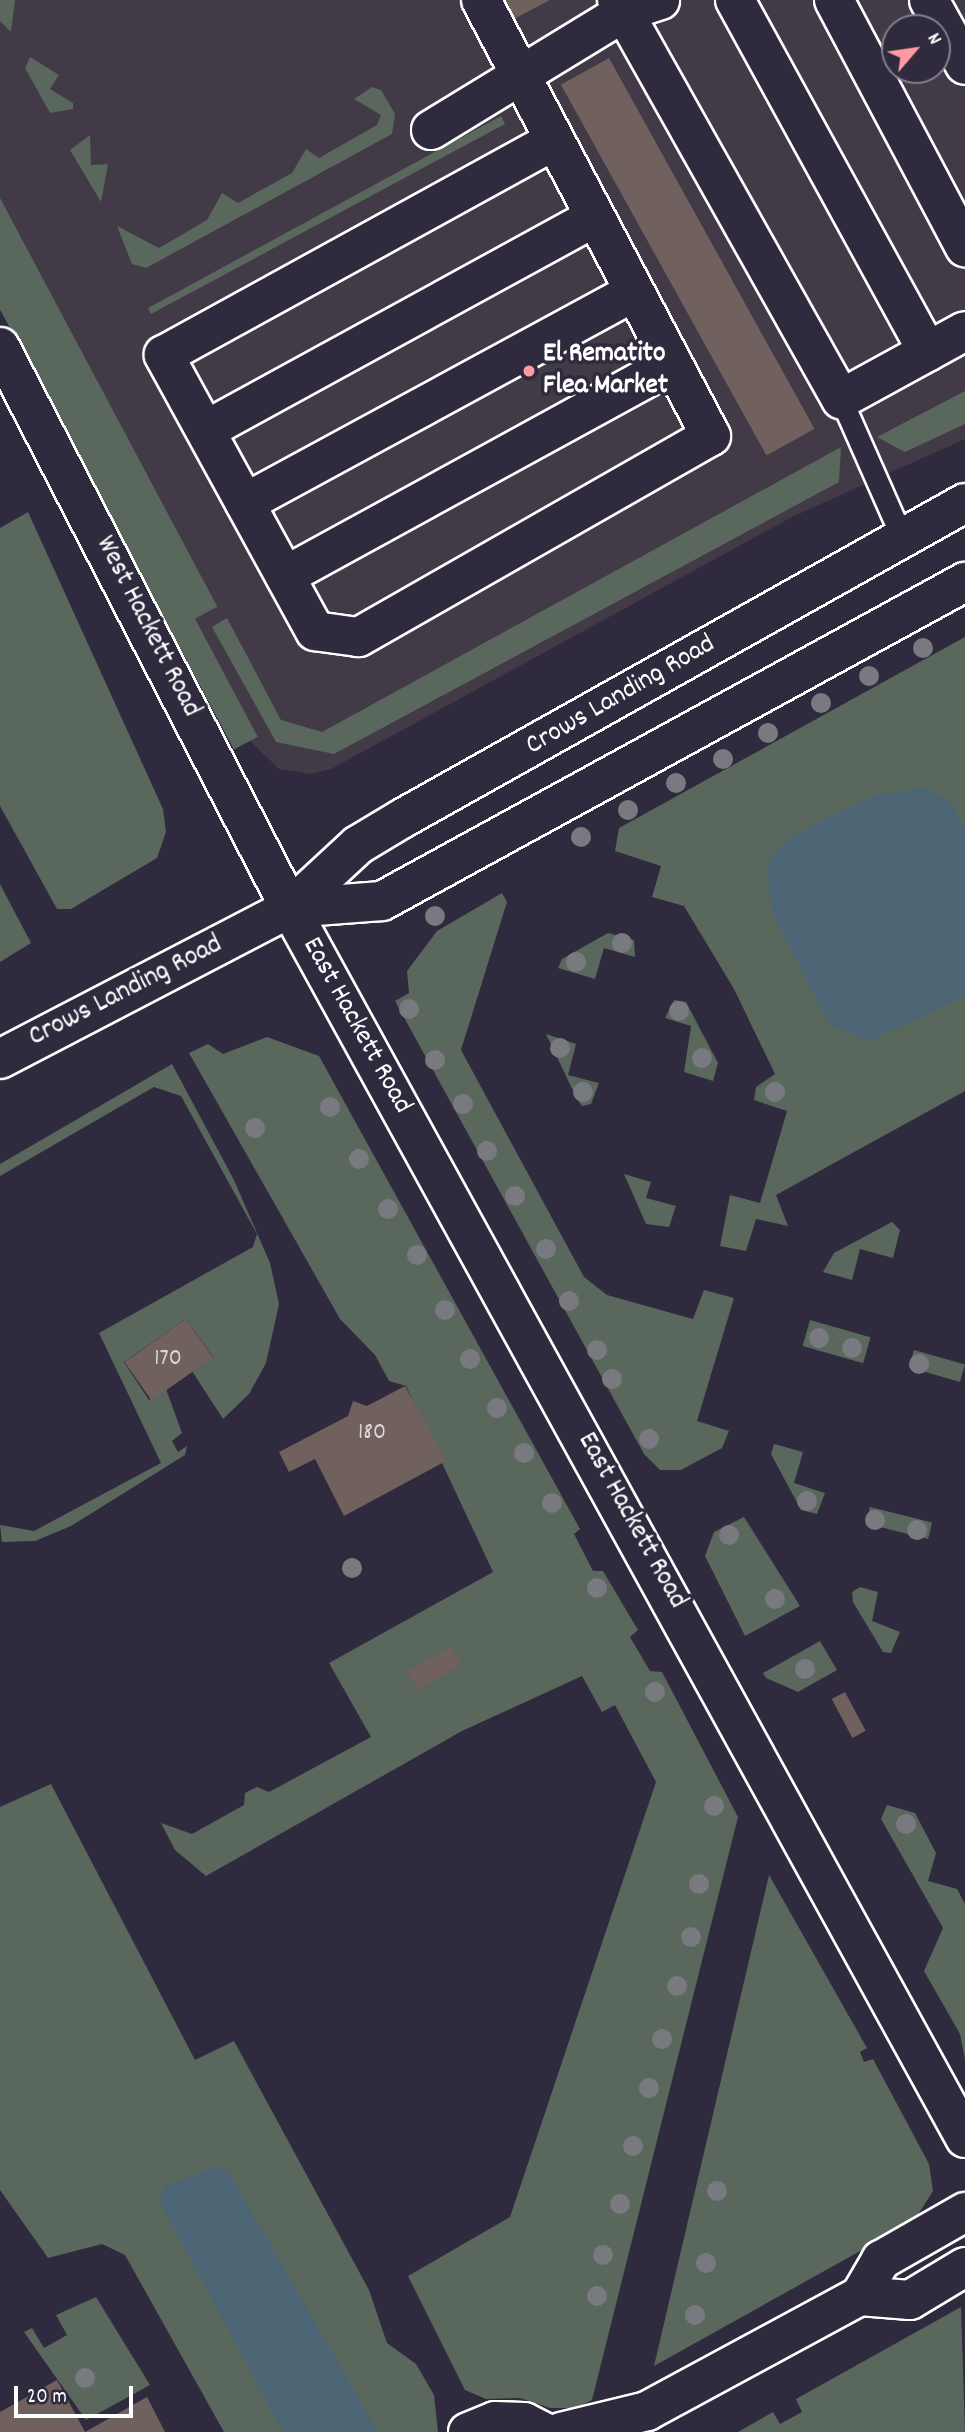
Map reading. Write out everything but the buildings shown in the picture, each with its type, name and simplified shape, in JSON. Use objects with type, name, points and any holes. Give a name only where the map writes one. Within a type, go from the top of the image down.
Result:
[{"type":"street","points":[[481,0],[523,77],[551,142],[711,436],[358,637],[315,631],[164,355],[551,142]]},
{"type":"street","points":[[431,130],[523,77],[537,61],[621,6],[660,0]]},
{"type":"street","points":[[735,0],[928,352]]},
{"type":"street","points":[[834,0],[965,247]]},
{"type":"street","points":[[929,0],[965,65]]},
{"type":"street","points":[[621,6],[841,399],[965,331]]},
{"type":"street","points":[[206,430],[593,218]]},
{"type":"street","points":[[245,503],[634,292]]},
{"type":"street","name":"West Hackett Road","points":[[0,347],[290,908]]},
{"type":"street","points":[[285,576],[673,364]]},
{"type":"street","name":"Crows Landing Road","points":[[0,1059],[290,908],[358,845],[965,503]]},
{"type":"street","name":"Crows Landing Road","points":[[290,908],[382,901],[965,582]]},
{"type":"street","name":"East Hackett Road","points":[[290,908],[965,2138]]},
{"type":"street","points":[[562,2432],[637,2422],[860,2296],[881,2260],[965,2211]]},
{"type":"street","points":[[860,2296],[910,2301],[965,2267]]},
{"type":"street","points":[[468,2432],[495,2421],[524,2422],[544,2432]]},
{"type":"lane","points":[[841,399],[902,537]]},
{"type":"shaded area","name":"El Rematito Flea Market","points":[[0,0],[965,0],[965,439],[792,517],[331,769],[310,774],[279,769],[250,741],[0,279]]},
{"type":"green space","points":[[0,0],[15,0],[11,32],[0,21]]},
{"type":"green space","points":[[30,57],[59,75],[50,89],[73,103],[73,109],[50,113],[25,68]]},
{"type":"green space","points":[[372,87],[381,90],[395,114],[392,134],[146,268],[132,264],[117,226],[159,248],[207,220],[222,193],[238,203],[292,173],[306,149],[319,158],[377,125],[381,115],[354,99]]},
{"type":"green space","points":[[501,116],[505,124],[151,314],[148,308]]},
{"type":"green space","points":[[90,135],[91,165],[108,164],[101,202],[70,150]]},
{"type":"green space","points":[[0,198],[217,607],[186,623],[0,273]]},
{"type":"green space","points":[[0,252],[258,737],[234,749],[0,310]]},
{"type":"green space","points":[[965,391],[965,424],[905,452],[877,437]]},
{"type":"green space","points":[[841,447],[839,482],[334,754],[276,742],[212,627],[227,618],[281,720],[322,732]]},
{"type":"green space","points":[[28,512],[163,809],[166,832],[157,858],[71,909],[57,909],[0,806],[0,528]]},
{"type":"green space","points":[[965,637],[965,1091],[776,1195],[788,1226],[756,1219],[746,1251],[720,1246],[730,1195],[760,1203],[787,1111],[754,1100],[756,1087],[775,1074],[734,989],[684,906],[652,897],[661,866],[615,851],[619,828]]},
{"type":"green space","points":[[0,884],[31,943],[0,962]]},
{"type":"green space","points":[[502,893],[507,902],[461,1050],[584,1277],[607,1295],[693,1319],[704,1290],[734,1298],[697,1421],[729,1431],[722,1448],[681,1470],[660,1470],[644,1454],[395,1001],[409,993],[407,971],[437,931]]},
{"type":"green space","points":[[608,933],[634,940],[635,957],[604,948],[595,979],[558,968],[562,959]]},
{"type":"green space","points":[[674,1000],[686,1002],[718,1063],[713,1081],[684,1072],[691,1026],[665,1018]]},
{"type":"green space","points":[[546,1034],[576,1044],[568,1075],[599,1083],[591,1104],[582,1106],[577,1099]]},
{"type":"green space","points":[[267,1037],[319,1056],[580,1529],[574,1534],[593,1571],[603,1571],[638,1630],[630,1637],[650,1671],[662,1672],[738,1817],[592,2400],[577,2408],[550,2408],[520,2398],[486,2399],[465,2390],[408,2276],[510,2217],[656,1782],[615,1705],[602,1712],[582,1676],[462,1731],[206,1876],[175,1850],[161,1823],[192,1834],[244,1805],[245,1793],[257,1787],[269,1792],[371,1737],[329,1663],[493,1572],[406,1386],[389,1381],[375,1355],[340,1319],[189,1053],[208,1044],[223,1054]]},
{"type":"green space","points":[[172,1064],[234,1180],[270,1263],[279,1304],[266,1363],[249,1394],[223,1419],[192,1371],[213,1357],[186,1319],[124,1362],[149,1400],[166,1389],[182,1433],[172,1441],[178,1452],[187,1446],[185,1455],[71,1526],[35,1541],[2,1542],[0,1525],[34,1531],[161,1463],[99,1333],[253,1247],[257,1234],[181,1096],[154,1087],[0,1176],[0,1164]]},
{"type":"green space","points":[[624,1174],[651,1182],[646,1198],[676,1206],[669,1227],[646,1224]]},
{"type":"green space","points":[[892,1222],[900,1230],[893,1258],[860,1249],[852,1280],[823,1272],[834,1253]]},
{"type":"green space","points":[[810,1320],[871,1337],[863,1363],[803,1346]]},
{"type":"green space","points":[[914,1350],[965,1365],[960,1382],[909,1367]]},
{"type":"green space","points":[[774,1444],[803,1452],[794,1483],[825,1493],[817,1514],[801,1510],[771,1454]]},
{"type":"green space","points":[[870,1507],[932,1522],[928,1539],[866,1523]]},
{"type":"green space","points":[[744,1517],[800,1606],[745,1636],[705,1556],[714,1532]]},
{"type":"green space","points":[[860,1587],[878,1592],[872,1621],[900,1632],[891,1653],[883,1652],[853,1602],[852,1592]]},
{"type":"green space","points":[[820,1641],[837,1670],[798,1692],[766,1678],[763,1673]]},
{"type":"green space","points":[[51,1784],[195,2060],[234,2041],[369,2290],[387,2343],[416,2364],[434,2395],[438,2432],[224,2432],[125,2255],[102,2244],[48,2258],[0,2190],[0,1807]]},
{"type":"green space","points":[[887,1805],[915,1813],[936,1853],[928,1881],[957,1889],[965,1904],[965,2060],[960,2034],[924,1971],[943,1928],[881,1819]]},
{"type":"green space","points":[[769,1875],[867,2048],[860,2052],[864,2062],[873,2059],[929,2164],[933,2191],[914,2221],[654,2366]]},
{"type":"green space","points":[[96,2297],[150,2385],[86,2420],[24,2332],[32,2328],[44,2348],[67,2335],[56,2315]]},
{"type":"green space","points":[[961,2307],[965,2432],[738,2432],[773,2412],[780,2424],[802,2412],[796,2399]]},
{"type":"water","points":[[923,787],[951,802],[965,831],[965,996],[870,1041],[830,1025],[773,915],[766,868],[781,844],[828,817],[877,795]]},
{"type":"water","points":[[217,2167],[230,2174],[378,2432],[283,2432],[160,2203],[164,2186]]},
{"type":"place","name":"El Rematito Flea Market","points":[[529,371]]}]
